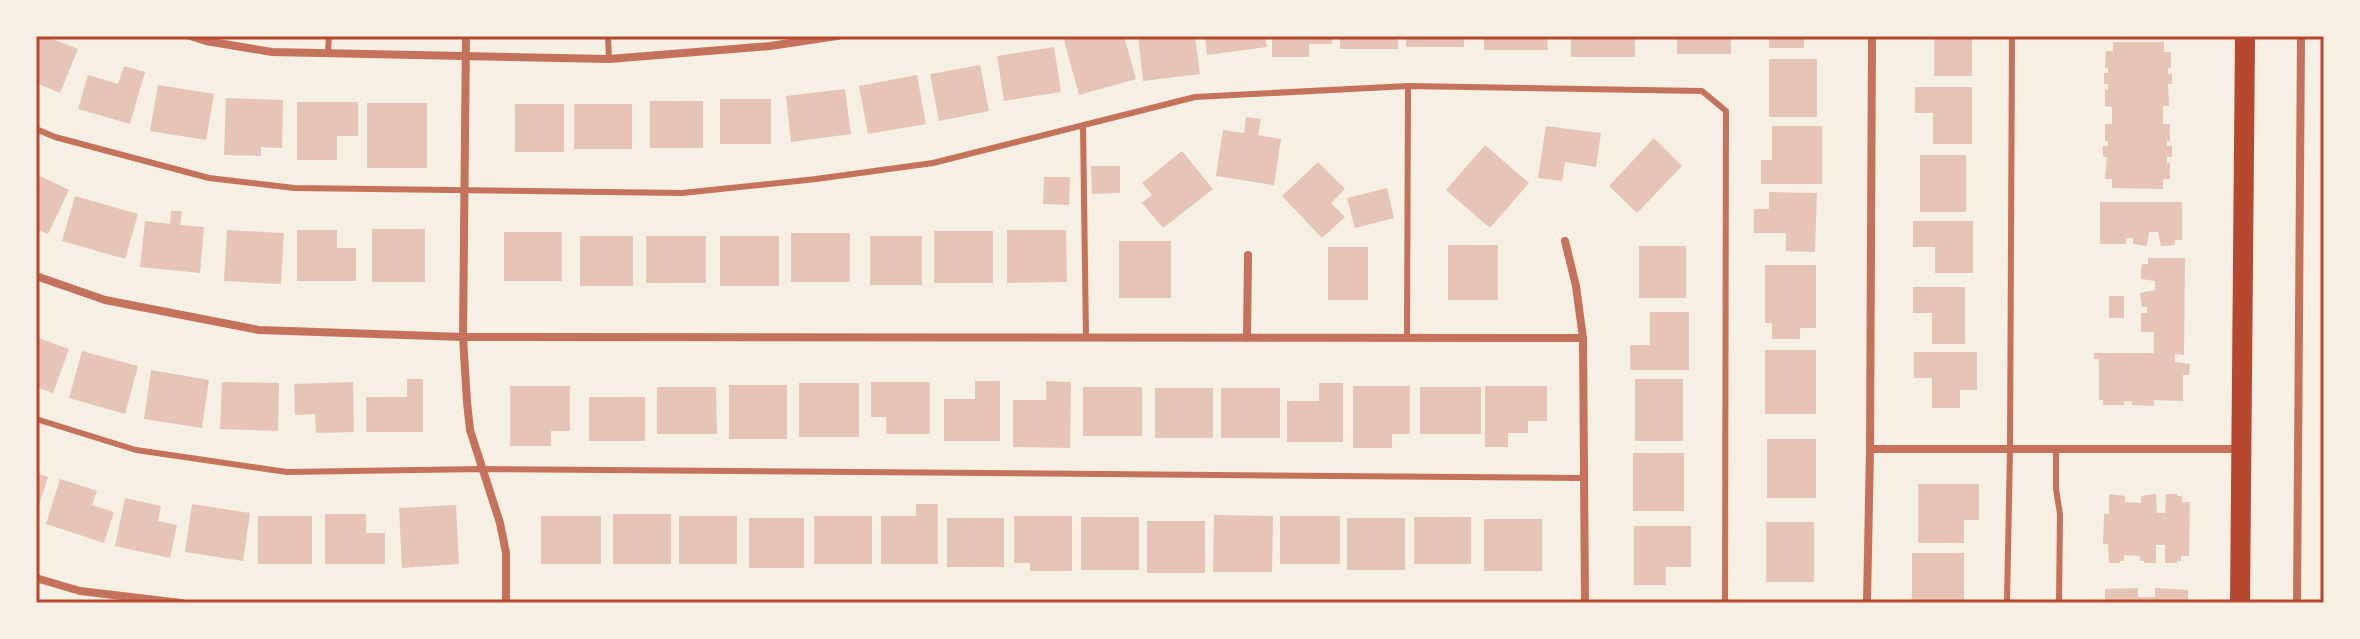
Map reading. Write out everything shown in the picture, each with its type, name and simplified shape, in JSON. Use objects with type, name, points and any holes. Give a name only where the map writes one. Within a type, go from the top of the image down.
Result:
[{"type":"main road","points":[[2240,603],[2245,36]]},
{"type":"street","points":[[190,36],[272,52],[609,59],[770,46],[837,36]]},
{"type":"street","points":[[466,36],[463,337],[470,430],[500,523],[506,553],[506,603]]},
{"type":"street","points":[[770,36],[770,46]]},
{"type":"street","points":[[1867,603],[1872,36]]},
{"type":"street","points":[[2297,603],[2301,36]]},
{"type":"street","points":[[1565,241],[1576,286],[1583,338],[1585,603]]},
{"type":"street","points":[[1247,338],[1248,255]]},
{"type":"street","points":[[36,276],[105,300],[259,330],[463,337],[1583,338]]},
{"type":"street","points":[[1870,449],[2242,449]]},
{"type":"street","points":[[36,578],[80,591],[181,603]]},
{"type":"lane","points":[[328,52],[329,36]]},
{"type":"lane","points":[[608,36],[609,59]]},
{"type":"lane","points":[[2007,603],[2012,36]]},
{"type":"lane","points":[[36,129],[55,137],[209,178],[294,188],[682,193],[933,163],[1195,97],[1408,86],[1702,91],[1726,111],[1725,603]]},
{"type":"lane","points":[[1407,337],[1408,86]]},
{"type":"lane","points":[[1083,125],[1086,337]]},
{"type":"lane","points":[[36,419],[136,450],[287,472],[482,469],[1585,478]]},
{"type":"lane","points":[[2056,449],[2056,489],[2060,514],[2059,603]]},
{"type":"building","points":[[36,36],[45,36],[78,49],[60,93],[36,83]]},
{"type":"building","points":[[1077,36],[1124,36],[1136,79],[1079,95],[1064,40]]},
{"type":"building","points":[[1138,36],[1195,36],[1200,74],[1143,81]]},
{"type":"building","points":[[1205,36],[1265,36],[1267,47],[1207,55]]},
{"type":"building","points":[[1272,36],[1332,36],[1332,44],[1309,44],[1309,57],[1272,57]]},
{"type":"building","points":[[1340,36],[1398,36],[1398,49],[1340,49]]},
{"type":"building","points":[[1406,36],[1464,36],[1464,47],[1406,47]]},
{"type":"building","points":[[1484,36],[1547,36],[1548,50],[1484,50]]},
{"type":"building","points":[[1571,36],[1635,36],[1635,57],[1571,57]]},
{"type":"building","points":[[1677,36],[1731,36],[1731,54],[1677,54]]},
{"type":"building","points":[[1769,36],[1804,36],[1804,48],[1769,48]]},
{"type":"building","points":[[1934,36],[1972,36],[1972,76],[1934,76]]},
{"type":"building","points":[[2113,42],[2164,42],[2164,52],[2171,52],[2168,74],[2172,74],[2172,84],[2168,84],[2169,106],[2163,106],[2163,124],[2170,124],[2167,146],[2172,146],[2172,157],[2167,157],[2170,179],[2163,179],[2163,189],[2112,188],[2112,179],[2105,179],[2107,157],[2103,157],[2103,146],[2108,146],[2108,141],[2105,141],[2105,124],[2112,124],[2112,107],[2105,106],[2108,84],[2104,84],[2104,73],[2108,73],[2108,68],[2105,68],[2106,51],[2113,51]]},
{"type":"building","points":[[1054,47],[1061,92],[1004,101],[997,56]]},
{"type":"building","points":[[1769,59],[1817,59],[1817,117],[1769,117]]},
{"type":"building","points":[[980,65],[989,111],[939,121],[930,74]]},
{"type":"building","points":[[124,66],[145,72],[130,124],[78,109],[88,75],[118,84]]},
{"type":"building","points":[[917,75],[926,124],[868,134],[859,86]]},
{"type":"building","points":[[158,85],[214,94],[206,140],[150,131]]},
{"type":"building","points":[[1915,87],[1972,87],[1972,144],[1933,144],[1933,113],[1915,113]]},
{"type":"building","points":[[845,89],[851,134],[791,142],[786,96]]},
{"type":"building","points":[[226,98],[283,100],[282,148],[261,147],[261,156],[224,155]]},
{"type":"building","points":[[720,99],[771,99],[771,144],[720,144]]},
{"type":"building","points":[[650,101],[703,101],[703,148],[650,148]]},
{"type":"building","points":[[297,102],[358,102],[358,136],[337,136],[337,160],[297,160]]},
{"type":"building","points":[[367,103],[427,103],[427,168],[367,168]]},
{"type":"building","points":[[515,104],[564,104],[564,152],[515,152]]},
{"type":"building","points":[[574,104],[632,104],[632,149],[574,149]]},
{"type":"building","points":[[1246,117],[1261,119],[1258,135],[1281,139],[1274,185],[1216,176],[1223,130],[1244,133]]},
{"type":"building","points":[[1546,126],[1601,133],[1596,167],[1565,162],[1562,181],[1538,178]]},
{"type":"building","points":[[1772,126],[1822,126],[1822,184],[1761,184],[1761,160],[1772,160]]},
{"type":"building","points":[[1654,138],[1682,166],[1637,213],[1609,186]]},
{"type":"building","points":[[1485,145],[1529,183],[1490,228],[1446,190]]},
{"type":"building","points":[[1182,151],[1213,189],[1163,228],[1142,203],[1152,195],[1142,183]]},
{"type":"building","points":[[1920,155],[1966,155],[1966,212],[1920,212]]},
{"type":"building","points":[[1318,162],[1345,189],[1331,203],[1345,217],[1322,238],[1282,196]]},
{"type":"building","points":[[1091,166],[1120,166],[1120,193],[1092,194]]},
{"type":"building","points":[[36,174],[69,190],[48,234],[36,229]]},
{"type":"building","points":[[1044,177],[1070,177],[1069,205],[1043,204]]},
{"type":"building","points":[[1387,188],[1394,218],[1355,228],[1347,198]]},
{"type":"building","points":[[1769,192],[1817,193],[1815,252],[1786,251],[1786,233],[1754,233],[1754,209],[1769,209]]},
{"type":"building","points":[[75,196],[138,214],[125,259],[62,241]]},
{"type":"building","points":[[2100,202],[2182,202],[2182,240],[2175,240],[2175,245],[2161,246],[2158,232],[2149,232],[2147,246],[2133,244],[2133,238],[2126,238],[2126,244],[2100,244]]},
{"type":"building","points":[[171,211],[182,211],[180,225],[204,227],[200,273],[140,267],[145,221],[170,224]]},
{"type":"building","points":[[1913,221],[1973,221],[1973,273],[1935,273],[1935,247],[1913,247]]},
{"type":"building","points":[[372,229],[425,229],[425,282],[372,282]]},
{"type":"building","points":[[227,230],[284,233],[281,284],[224,281]]},
{"type":"building","points":[[297,230],[337,230],[337,248],[356,248],[356,281],[297,281]]},
{"type":"building","points":[[1007,230],[1066,230],[1067,282],[1007,283]]},
{"type":"building","points":[[934,231],[993,231],[993,283],[934,283]]},
{"type":"building","points":[[504,232],[562,232],[562,281],[504,281]]},
{"type":"building","points":[[791,233],[850,233],[850,282],[791,282]]},
{"type":"building","points":[[580,236],[633,236],[633,286],[580,286]]},
{"type":"building","points":[[646,236],[706,236],[706,283],[646,283]]},
{"type":"building","points":[[720,236],[779,236],[779,286],[720,286]]},
{"type":"building","points":[[870,236],[922,236],[922,285],[870,285]]},
{"type":"building","points":[[1119,241],[1171,241],[1171,298],[1119,298]]},
{"type":"building","points":[[1448,245],[1498,245],[1498,300],[1448,300]]},
{"type":"building","points":[[1639,246],[1686,246],[1686,298],[1639,298]]},
{"type":"building","points":[[1328,247],[1368,247],[1368,300],[1328,300]]},
{"type":"building","points":[[2148,258],[2185,258],[2184,355],[2175,354],[2175,362],[2190,364],[2189,375],[2183,375],[2183,401],[2154,400],[2154,406],[2132,405],[2132,401],[2124,401],[2124,405],[2103,405],[2103,400],[2099,400],[2099,359],[2094,359],[2094,353],[2154,353],[2154,332],[2141,332],[2141,313],[2147,313],[2147,307],[2142,307],[2140,293],[2155,290],[2155,281],[2141,279],[2142,264],[2148,264]]},
{"type":"building","points":[[1765,265],[1816,265],[1816,328],[1800,328],[1800,339],[1772,339],[1772,323],[1765,323]]},
{"type":"building","points":[[1913,287],[1965,287],[1965,344],[1932,344],[1932,313],[1913,313]]},
{"type":"building","points":[[2109,296],[2124,296],[2124,318],[2109,318]]},
{"type":"building","points":[[1650,312],[1689,312],[1689,370],[1630,370],[1630,345],[1650,345]]},
{"type":"building","points":[[36,337],[69,349],[53,393],[36,387]]},
{"type":"building","points":[[1765,350],[1816,350],[1816,414],[1765,414]]},
{"type":"building","points":[[82,351],[138,366],[125,414],[69,398]]},
{"type":"building","points":[[1914,352],[1977,352],[1977,390],[1960,390],[1960,408],[1932,408],[1932,378],[1914,378]]},
{"type":"building","points":[[151,370],[209,380],[202,428],[144,419]]},
{"type":"building","points":[[407,379],[423,379],[423,432],[366,432],[366,397],[407,397]]},
{"type":"building","points":[[1635,379],[1683,379],[1683,441],[1635,441]]},
{"type":"building","points":[[975,381],[1000,381],[1000,441],[944,441],[944,399],[975,399]]},
{"type":"building","points":[[1046,381],[1071,382],[1070,448],[1013,447],[1013,400],[1046,400]]},
{"type":"building","points":[[222,382],[279,383],[278,431],[220,429]]},
{"type":"building","points":[[353,382],[354,432],[316,433],[315,414],[295,415],[294,384]]},
{"type":"building","points":[[871,382],[930,382],[930,434],[886,434],[886,417],[871,417]]},
{"type":"building","points":[[799,383],[859,383],[859,437],[799,437]]},
{"type":"building","points":[[1319,383],[1343,383],[1343,442],[1287,442],[1287,401],[1319,401]]},
{"type":"building","points":[[729,385],[787,385],[787,439],[729,439]]},
{"type":"building","points":[[510,386],[570,386],[570,431],[551,431],[551,446],[510,446]]},
{"type":"building","points":[[1353,386],[1410,386],[1410,434],[1392,434],[1392,448],[1353,448]]},
{"type":"building","points":[[1485,386],[1547,386],[1547,421],[1528,421],[1528,433],[1508,433],[1508,447],[1485,447]]},
{"type":"building","points":[[657,387],[716,387],[717,434],[657,434]]},
{"type":"building","points":[[1083,387],[1142,387],[1142,436],[1083,436]]},
{"type":"building","points":[[1420,387],[1481,387],[1481,434],[1420,434]]},
{"type":"building","points":[[1155,388],[1213,388],[1213,438],[1155,438]]},
{"type":"building","points":[[1221,388],[1280,388],[1280,438],[1221,438]]},
{"type":"building","points":[[589,397],[645,397],[645,441],[589,441]]},
{"type":"building","points":[[1767,439],[1816,439],[1816,498],[1767,498]]},
{"type":"building","points":[[1633,453],[1684,453],[1684,511],[1633,511]]},
{"type":"building","points":[[36,473],[48,477],[37,511],[36,511]]},
{"type":"building","points":[[60,479],[97,491],[92,505],[114,512],[104,543],[46,524]]},
{"type":"building","points":[[1918,484],[1979,484],[1979,520],[1964,520],[1964,543],[1918,543]]},
{"type":"building","points":[[2109,494],[2125,496],[2125,502],[2141,503],[2141,496],[2156,494],[2157,513],[2165,513],[2166,494],[2177,494],[2182,496],[2182,502],[2190,502],[2189,556],[2181,556],[2181,561],[2177,563],[2165,563],[2165,545],[2156,545],[2156,563],[2144,563],[2140,561],[2140,556],[2124,555],[2124,561],[2109,563],[2108,544],[2103,544],[2104,514],[2109,514]]},
{"type":"building","points":[[125,498],[161,506],[158,521],[177,525],[170,558],[115,546]]},
{"type":"building","points":[[192,504],[250,513],[243,561],[185,552]]},
{"type":"building","points":[[916,504],[938,504],[938,564],[881,564],[881,516],[916,516]]},
{"type":"building","points":[[456,505],[459,564],[402,568],[399,508]]},
{"type":"building","points":[[325,514],[366,514],[366,533],[385,533],[385,564],[325,564]]},
{"type":"building","points":[[613,514],[671,514],[671,564],[613,564]]},
{"type":"building","points":[[1214,515],[1273,516],[1272,572],[1213,572]]},
{"type":"building","points":[[258,516],[312,516],[312,564],[258,564]]},
{"type":"building","points":[[541,516],[601,516],[601,564],[541,564]]},
{"type":"building","points":[[679,516],[737,516],[737,564],[679,564]]},
{"type":"building","points":[[814,516],[872,516],[872,564],[814,564]]},
{"type":"building","points":[[1014,516],[1072,516],[1072,571],[1030,571],[1030,563],[1014,563]]},
{"type":"building","points":[[1280,516],[1340,516],[1340,564],[1280,564]]},
{"type":"building","points":[[1081,517],[1139,517],[1139,570],[1081,570]]},
{"type":"building","points":[[1414,517],[1471,517],[1471,564],[1414,564]]},
{"type":"building","points":[[749,518],[804,518],[804,568],[749,568]]},
{"type":"building","points":[[947,518],[1004,518],[1004,567],[947,567]]},
{"type":"building","points":[[1347,518],[1405,518],[1405,570],[1347,570]]},
{"type":"building","points":[[1484,519],[1542,519],[1542,571],[1484,571]]},
{"type":"building","points":[[1147,521],[1205,521],[1205,573],[1147,573]]},
{"type":"building","points":[[1766,522],[1814,522],[1814,582],[1766,582]]},
{"type":"building","points":[[1634,526],[1691,526],[1691,567],[1666,567],[1666,585],[1634,585]]},
{"type":"building","points":[[1912,553],[1964,553],[1964,603],[1912,603]]},
{"type":"building","points":[[2138,588],[2138,597],[2155,597],[2155,588],[2188,590],[2188,603],[2105,603],[2105,589]]}]
